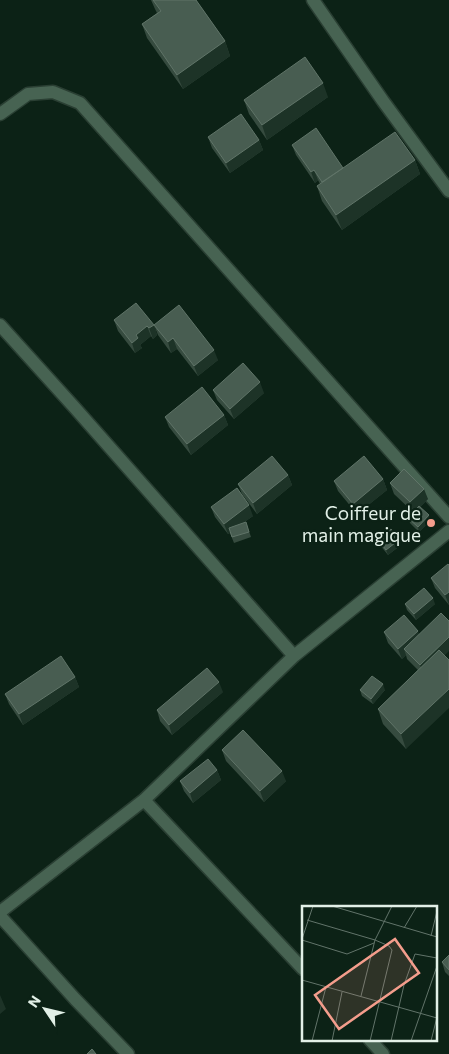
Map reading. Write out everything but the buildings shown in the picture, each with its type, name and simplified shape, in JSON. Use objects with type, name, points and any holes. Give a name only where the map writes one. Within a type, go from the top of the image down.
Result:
[{"type":"street","points":[[313,0],[383,101],[449,191]]},
{"type":"street","points":[[0,114],[28,94],[53,92],[80,103],[449,517]]},
{"type":"street","points":[[0,325],[76,408],[294,656]]},
{"type":"street","points":[[0,912],[144,800],[294,656],[449,531]]},
{"type":"street","points":[[144,800],[302,968]]},
{"type":"street","points":[[0,916],[128,1054]]},
{"type":"street","points":[[372,1042],[383,1054]]},
{"type":"place","name":"Coiffeur de main magique","points":[[431,523]]}]
